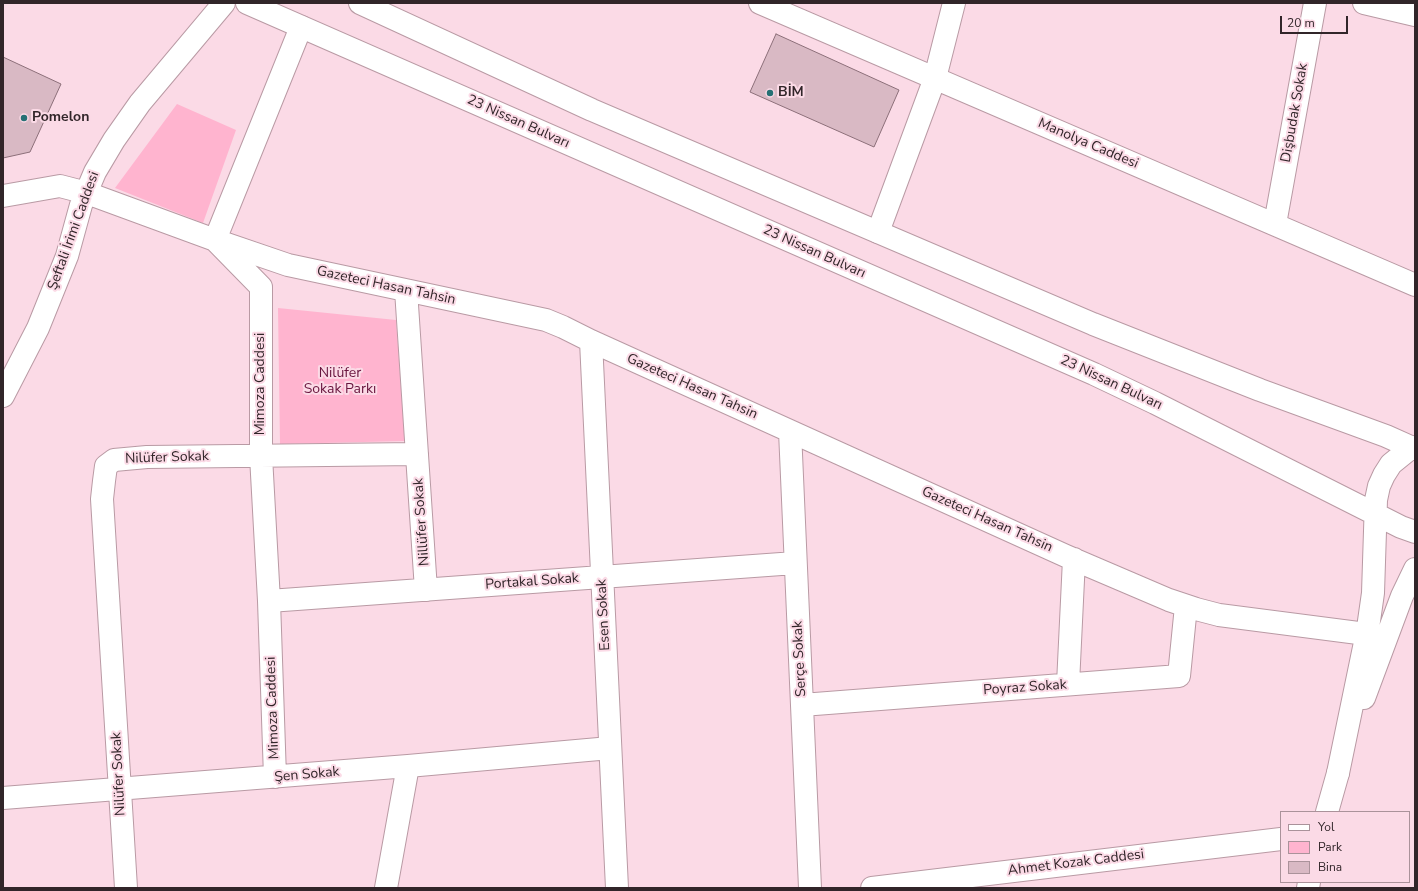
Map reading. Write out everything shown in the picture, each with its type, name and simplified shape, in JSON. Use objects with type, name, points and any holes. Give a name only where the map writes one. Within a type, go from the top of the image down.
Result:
[{"type":"main road","name":"Şeftali İrimi Caddesi","points":[[3,396],[38,328],[67,256],[81,205],[95,172],[131,115],[224,3]]},
{"type":"main road","name":"23 Nissan Bulvarı","points":[[247,3],[1162,406],[1401,527],[1415,532]]},
{"type":"main road","points":[[360,3],[592,110],[1153,349],[1414,448]]},
{"type":"main road","name":"Manolya Caddesi","points":[[760,3],[1415,285]]},
{"type":"main road","points":[[878,232],[935,78],[954,3]]},
{"type":"main road","name":"Dişbudak Sokak","points":[[1274,224],[1315,3]]},
{"type":"main road","points":[[1364,3],[1415,15]]},
{"type":"main road","points":[[215,240],[301,27]]},
{"type":"main road","name":"Gazeteci Hasan Tahsin","points":[[3,196],[60,186],[87,193],[288,265],[546,320],[1074,559],[1169,600],[1219,615],[1366,634]]},
{"type":"main road","name":"Mimoza Caddesi","points":[[215,240],[261,287],[261,456],[269,601],[275,777]]},
{"type":"main road","points":[[406,290],[417,454]]},
{"type":"main road","name":"Esen Sokak","points":[[591,341],[616,888]]},
{"type":"main road","name":"Serçe Sokak","points":[[790,431],[810,888]]},
{"type":"main road","points":[[1328,811],[1338,773],[1366,634],[1375,576],[1375,514],[1379,486],[1391,464],[1414,448]]},
{"type":"main road","name":"Nilüfer Sokak","points":[[126,888],[102,499],[106,466],[114,460],[147,457],[417,454]]},
{"type":"main road","name":"Nillüfer Sokak","points":[[417,454],[426,590]]},
{"type":"main road","points":[[1068,684],[1074,559]]},
{"type":"main road","name":"Portakal Sokak","points":[[269,601],[795,563]]},
{"type":"main road","points":[[1338,773],[1390,628],[1415,569]]},
{"type":"main road","name":"Poyraz Sokak","points":[[802,705],[1179,676],[1186,606]]},
{"type":"main road","name":"Şen Sokak","points":[[3,798],[120,790],[610,748]]},
{"type":"main road","points":[[386,888],[408,766]]},
{"type":"main road","name":"Ahmet Kozak Caddesi","points":[[872,888],[1280,839]]},
{"type":"green space","points":[[177,104],[236,130],[203,223],[115,188]]},
{"type":"green space","name":"Nilüfer Sokak Parkı","points":[[278,308],[396,320],[405,441],[280,444]]},
{"type":"building","points":[[776,34],[899,90],[874,147],[750,92]]},
{"type":"building","name":"Pomelon","points":[[3,57],[61,84],[30,152],[3,158]]},
{"type":"place","name":"BİM","points":[[770,93]]},
{"type":"place","name":"Pomelon","points":[[24,118]]}]
